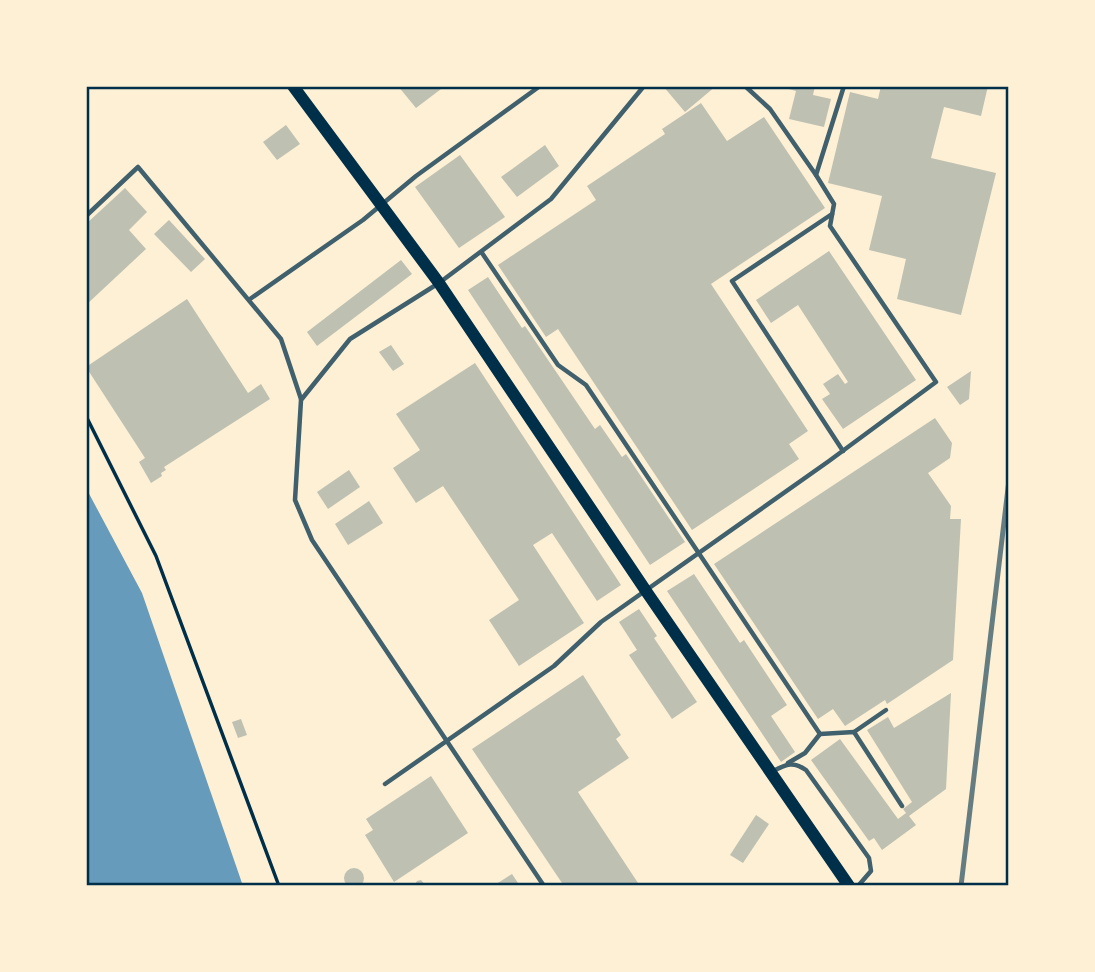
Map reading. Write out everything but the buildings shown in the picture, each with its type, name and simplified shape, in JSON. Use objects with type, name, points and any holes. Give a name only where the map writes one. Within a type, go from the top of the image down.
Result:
[{"type":"main road","points":[[293,86],[439,283],[769,773],[849,886]]},
{"type":"lane","points":[[250,299],[363,220],[416,176],[540,86]]},
{"type":"lane","points":[[301,400],[350,339],[439,283],[551,199],[644,86]]},
{"type":"lane","points":[[385,784],[554,666],[601,622],[936,382],[830,226],[834,204],[816,175],[770,109],[746,86]]},
{"type":"lane","points":[[816,175],[844,86]]},
{"type":"lane","points":[[86,216],[138,167],[281,339],[301,400],[295,500],[312,540],[544,886]]},
{"type":"lane","points":[[832,214],[732,281],[843,451]]},
{"type":"lane","points":[[482,253],[558,365],[586,384],[820,734]]},
{"type":"lane","points":[[769,773],[805,752],[820,734],[854,732],[886,710]]},
{"type":"lane","points":[[854,732],[902,806]]},
{"type":"lane","points":[[788,764],[797,764],[806,770],[869,858],[871,871],[858,886]]},
{"type":"path","points":[[86,416],[156,556],[279,886]]},
{"type":"water","points":[[86,488],[142,593],[243,886],[86,886]]},
{"type":"railway","points":[[961,886],[1009,480]]}]
